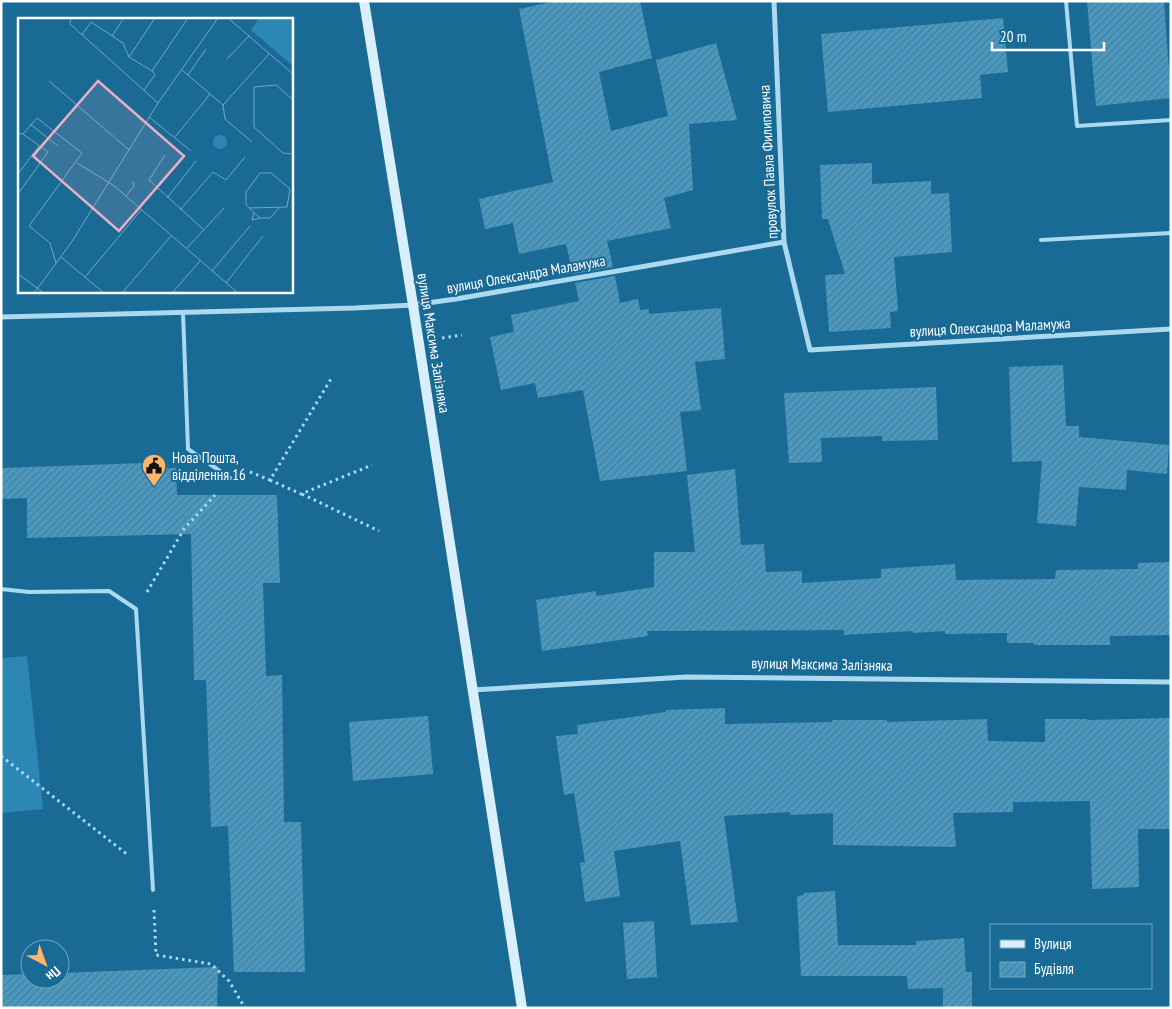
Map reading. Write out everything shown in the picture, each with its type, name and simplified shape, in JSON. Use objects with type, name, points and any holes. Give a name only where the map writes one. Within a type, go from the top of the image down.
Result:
[{"type":"main road","name":"вулиця Максима Залізняка","points":[[364,1],[522,1008]]},
{"type":"street","name":"провулок Павла Филиповича","points":[[774,1],[784,242],[810,350]]},
{"type":"street","name":"вулиця Олександра Маламужа","points":[[1,318],[413,305],[784,242]]},
{"type":"street","name":"вулиця Олександра Маламужа","points":[[810,350],[1171,329]]},
{"type":"street","name":"вулиця Максима Залізняка","points":[[473,690],[686,677],[1171,682]]},
{"type":"lane","points":[[1066,1],[1077,126],[1171,120]]},
{"type":"lane","points":[[1041,240],[1171,233]]},
{"type":"lane","points":[[183,312],[188,449],[230,478]]},
{"type":"lane","points":[[1,588],[29,592],[109,591],[136,609],[154,890]]},
{"type":"path","points":[[440,339],[462,335]]},
{"type":"path","points":[[270,480],[331,379]]},
{"type":"path","points":[[301,494],[372,465]]},
{"type":"path","points":[[136,609],[184,529],[230,478],[236,466],[379,531]]},
{"type":"path","points":[[1,756],[152,874]]},
{"type":"path","points":[[154,890],[156,956],[212,964],[229,981],[245,1008]]},
{"type":"shaded area","points":[[27,656],[43,809],[1,813],[1,658]]},
{"type":"building","points":[[556,1],[640,1],[652,58],[599,72],[611,131],[668,116],[656,60],[716,43],[737,120],[689,124],[693,190],[664,198],[671,228],[607,241],[613,267],[573,274],[566,244],[519,254],[513,223],[485,229],[479,199],[553,182],[519,9]]},
{"type":"building","points":[[1087,1],[1164,1],[1171,98],[1096,106]]},
{"type":"building","points":[[1003,18],[1008,72],[980,75],[982,98],[828,112],[821,34]]},
{"type":"building","points":[[872,163],[872,184],[931,181],[931,194],[949,193],[952,252],[894,257],[898,311],[890,312],[891,328],[829,332],[825,275],[845,274],[828,219],[822,219],[820,165]]},
{"type":"building","points":[[615,276],[620,303],[638,299],[640,310],[649,309],[649,314],[721,308],[725,359],[695,362],[701,410],[680,412],[687,471],[600,481],[583,390],[538,398],[535,383],[501,390],[490,337],[514,332],[511,315],[579,301],[575,283]]},
{"type":"building","points":[[1063,365],[1066,426],[1079,426],[1079,437],[1169,445],[1167,474],[1127,470],[1126,490],[1079,487],[1076,526],[1037,523],[1042,461],[1012,462],[1009,367]]},
{"type":"building","points":[[936,387],[938,440],[882,441],[882,436],[821,438],[822,462],[789,463],[784,393]]},
{"type":"building","points":[[145,463],[145,469],[176,468],[177,495],[277,495],[280,583],[263,583],[266,676],[282,675],[284,822],[301,822],[305,972],[234,972],[228,826],[211,827],[206,680],[194,680],[191,534],[27,538],[27,498],[1,499],[1,468]]},
{"type":"building","points":[[735,469],[741,545],[764,544],[766,572],[802,571],[802,583],[881,578],[881,569],[955,564],[956,580],[1055,579],[1056,570],[1138,569],[1138,563],[1171,562],[1171,635],[1110,636],[1110,645],[1034,645],[1034,643],[1007,643],[1007,633],[945,634],[945,631],[913,633],[912,631],[844,635],[844,630],[647,631],[648,636],[542,651],[536,600],[596,591],[596,596],[654,587],[654,552],[695,552],[687,475]]},
{"type":"building","points":[[725,708],[725,724],[832,722],[832,720],[887,720],[887,722],[987,719],[988,741],[1045,742],[1045,719],[1171,718],[1171,829],[1138,829],[1139,887],[1092,889],[1090,801],[1013,802],[1013,812],[953,813],[956,847],[833,845],[833,813],[790,815],[790,812],[724,816],[738,922],[691,925],[680,841],[614,851],[620,896],[585,902],[580,863],[585,862],[574,793],[564,795],[556,736],[578,734],[577,725],[666,712],[666,710]]},
{"type":"building","points":[[428,716],[433,774],[353,781],[349,722]]},
{"type":"building","points":[[835,891],[838,945],[916,945],[916,941],[964,938],[966,972],[972,972],[972,1008],[943,1008],[943,988],[908,989],[907,976],[801,976],[797,896],[804,895],[804,893]]},
{"type":"building","points":[[654,921],[657,977],[627,979],[623,923]]},
{"type":"building","points":[[218,967],[217,1008],[1,1008],[1,975],[20,974],[20,989],[70,989],[70,973]]},
{"type":"place","name":"Нова Пошта, відділення 16","points":[[154,487]]}]
